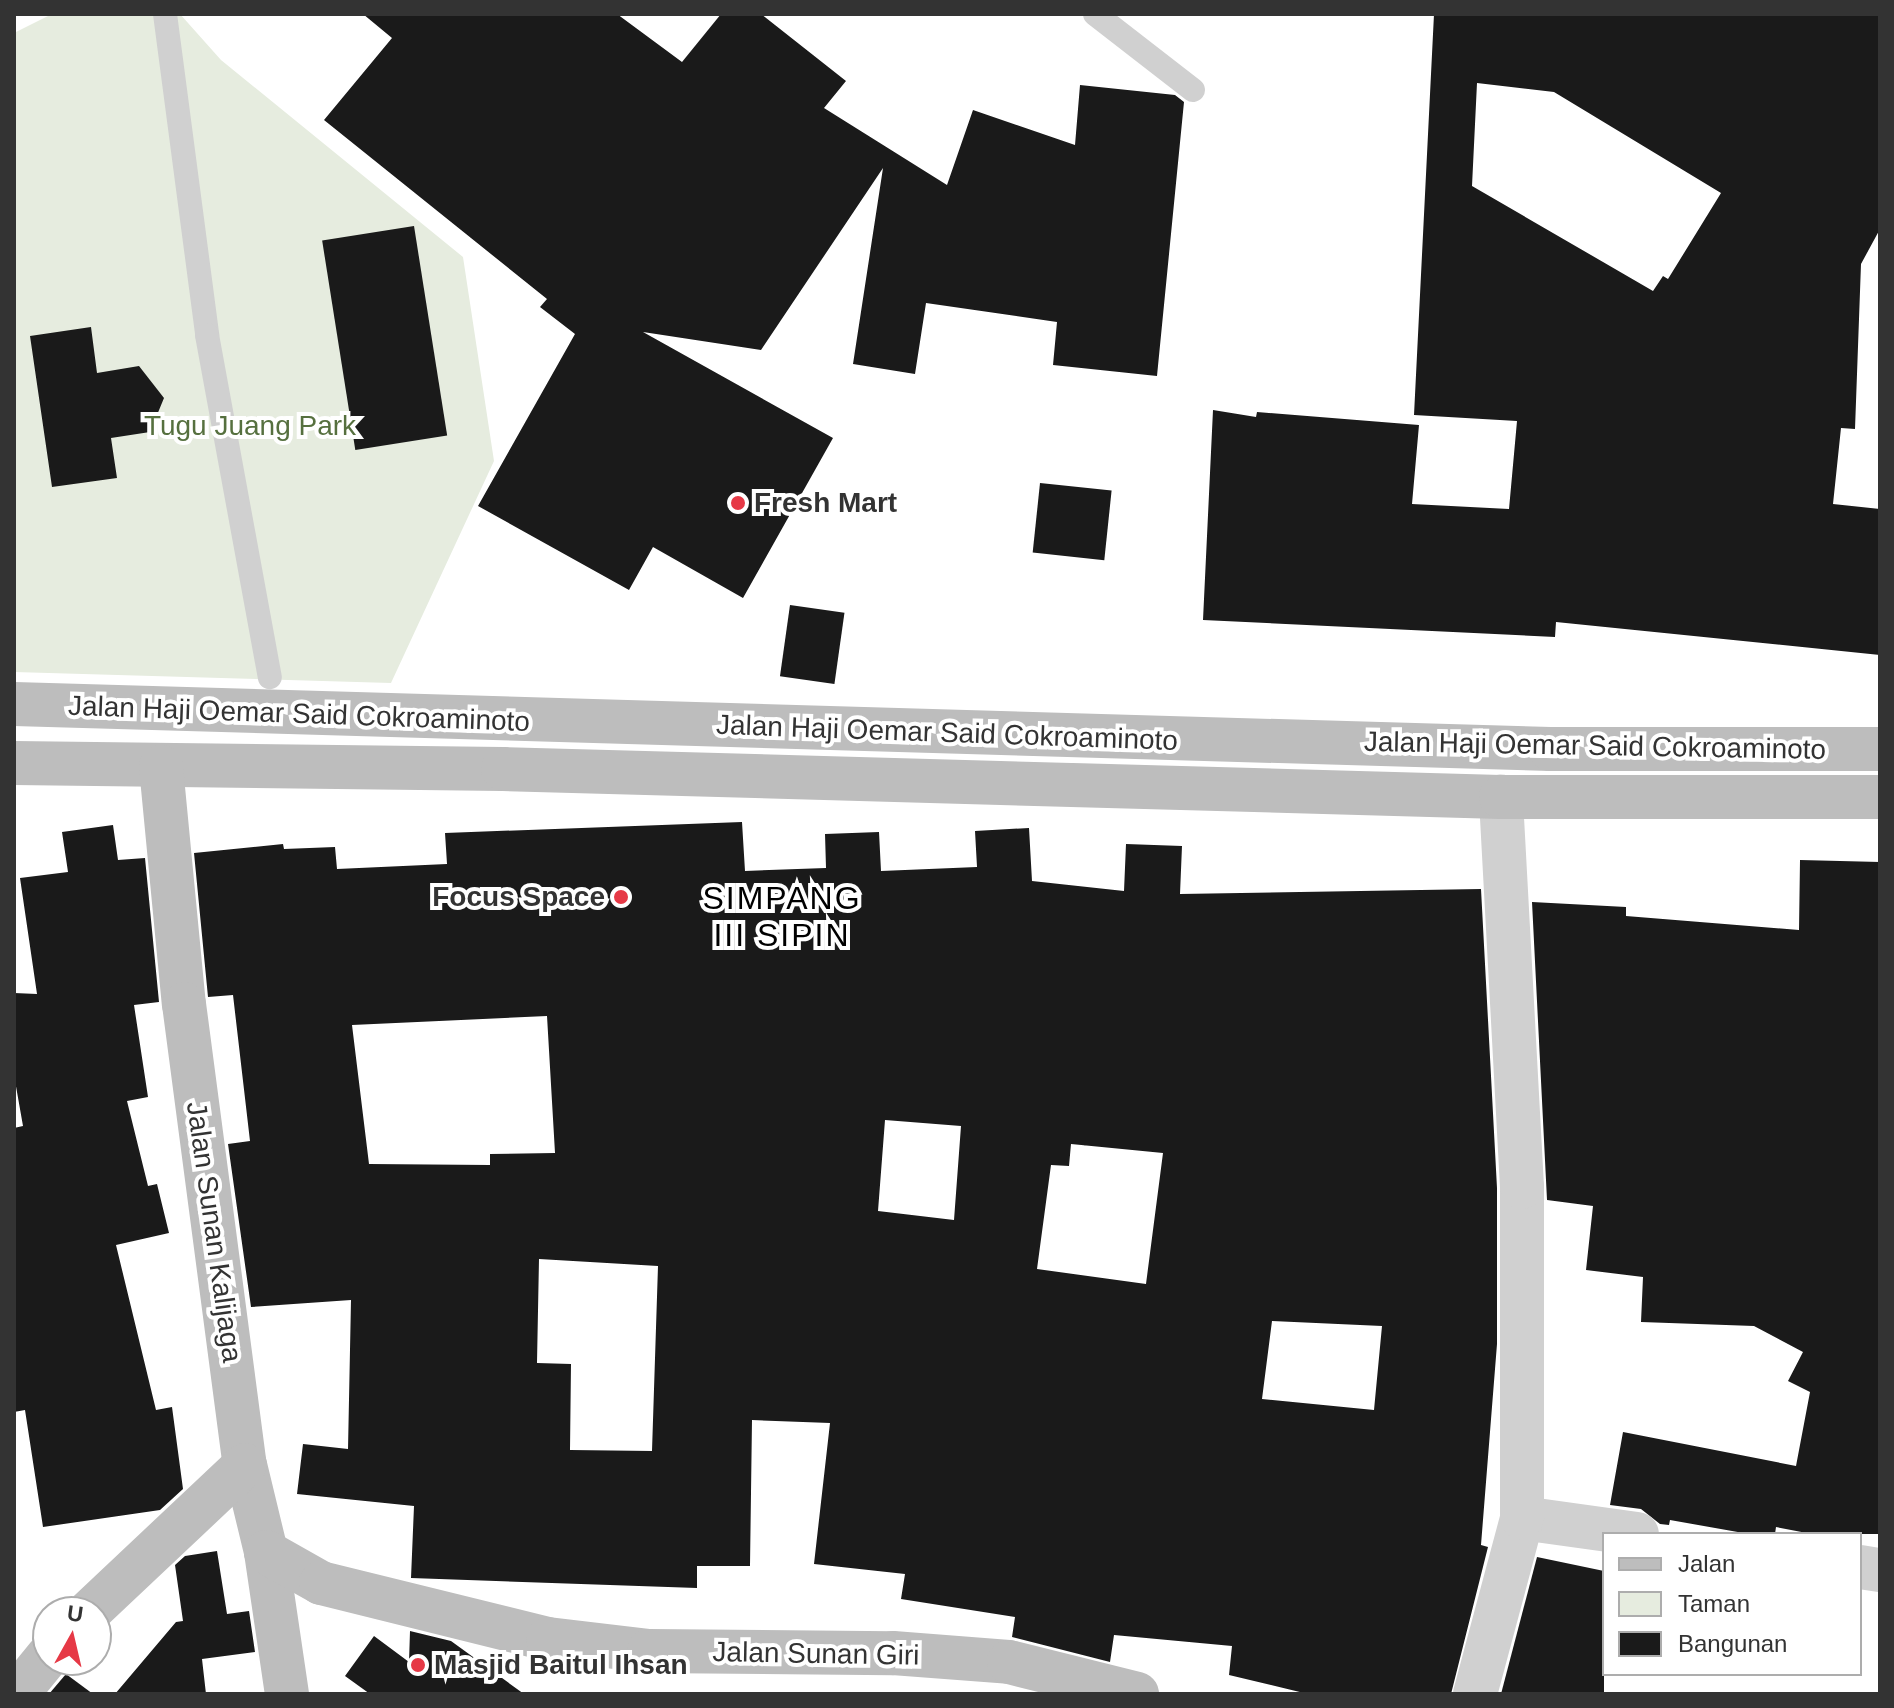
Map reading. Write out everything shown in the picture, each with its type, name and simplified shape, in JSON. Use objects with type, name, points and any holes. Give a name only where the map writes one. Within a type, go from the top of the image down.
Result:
[{"type":"main road","name":"Jalan Haji Oemar Said Cokroaminoto","points":[[14,704],[1550,749],[1880,749]]},
{"type":"main road","name":"Jalan Haji Oemar Said Cokroaminoto","points":[[14,763],[503,769],[1501,797],[1880,797]]},
{"type":"main road","name":"Jalan Sunan Kalijaga","points":[[161,767],[184,1004],[245,1465],[266,1552],[287,1694]]},
{"type":"main road","points":[[106,1596],[245,1465]]},
{"type":"main road","name":"Jalan Sunan Giri","points":[[266,1552],[321,1583],[548,1639],[649,1651],[893,1653],[1009,1662],[1137,1694]]},
{"type":"main road","points":[[17,1694],[32,1676]]},
{"type":"street","points":[[1475,1694],[1522,1518],[1522,1187],[1501,797]]},
{"type":"street","points":[[1522,1518],[1623,1532]]},
{"type":"lane","points":[[165,14],[207,335],[270,677]]},
{"type":"lane","points":[[1095,14],[1193,90]]},
{"type":"green space","name":"Tugu Juang Park","points":[[52,14],[180,14],[221,60],[463,257],[494,461],[391,683],[14,672],[14,33]]},
{"type":"building","points":[[363,14],[617,14],[682,62],[721,14],[761,14],[846,81],[824,108],[947,185],[973,110],[1075,145],[1080,85],[1175,95],[1184,102],[1157,376],[1053,365],[1057,322],[926,303],[915,374],[853,364],[883,168],[761,350],[643,332],[833,438],[743,598],[653,547],[629,590],[478,506],[575,334],[540,307],[547,299],[324,120],[392,38]]},
{"type":"building","points":[[1434,14],[1880,14],[1880,229],[1861,264],[1855,429],[1841,428],[1833,504],[1880,509],[1880,655],[1556,622],[1555,637],[1203,620],[1213,410],[1256,417],[1257,412],[1419,425],[1412,504],[1509,509],[1517,421],[1414,415]],"holes":[[[1477,83],[1554,92],[1721,193],[1668,279],[1663,276],[1653,291],[1472,186]]]},
{"type":"building","points":[[414,226],[447,435],[355,450],[322,241]]},
{"type":"building","points":[[91,327],[97,373],[139,366],[164,398],[150,432],[111,438],[117,478],[52,487],[30,336]]},
{"type":"building","points":[[1040,483],[1112,491],[1104,560],[1033,553]]},
{"type":"building","points":[[790,605],[844,613],[834,684],[780,676]]},
{"type":"building","points":[[742,822],[745,871],[826,868],[825,834],[879,832],[881,871],[977,867],[975,831],[1029,828],[1032,881],[1124,891],[1126,844],[1182,846],[1180,894],[1481,889],[1497,1188],[1497,1344],[1481,1545],[1488,1547],[1451,1694],[1308,1694],[1229,1675],[1232,1646],[1114,1635],[1110,1662],[1012,1637],[1015,1617],[901,1599],[905,1574],[814,1564],[830,1423],[752,1420],[750,1566],[697,1566],[697,1588],[411,1578],[414,1506],[297,1494],[303,1444],[348,1449],[351,1300],[251,1307],[228,1144],[250,1141],[233,995],[208,997],[194,853],[283,844],[284,849],[335,847],[337,869],[447,864],[445,833]],"holes":[[[547,1016],[555,1153],[490,1154],[490,1165],[369,1164],[352,1025]],[[885,1120],[961,1126],[954,1220],[878,1211]],[[1071,1144],[1163,1153],[1146,1284],[1037,1269],[1051,1165],[1069,1166]],[[539,1259],[658,1266],[652,1451],[570,1450],[571,1364],[537,1363]],[[1272,1321],[1382,1326],[1374,1410],[1262,1399]]]},
{"type":"building","points":[[113,825],[118,860],[145,858],[159,1002],[134,1005],[148,1097],[127,1101],[148,1186],[157,1184],[169,1233],[116,1245],[156,1410],[172,1407],[183,1489],[160,1510],[43,1527],[25,1410],[14,1412],[14,1128],[23,1126],[14,1075],[14,993],[37,994],[20,878],[68,872],[62,832]]},
{"type":"building","points":[[1800,860],[1880,862],[1880,1534],[1802,1532],[1776,1527],[1775,1532],[1738,1532],[1670,1520],[1669,1525],[1660,1524],[1641,1509],[1610,1505],[1623,1432],[1796,1466],[1810,1392],[1788,1381],[1803,1352],[1754,1326],[1641,1322],[1643,1277],[1586,1270],[1593,1206],[1547,1200],[1532,902],[1626,907],[1626,916],[1799,930]]},
{"type":"building","points":[[217,1551],[227,1614],[249,1611],[255,1652],[202,1659],[206,1694],[115,1694],[176,1622],[183,1621],[175,1565],[185,1556]]},
{"type":"building","points":[[1537,1557],[1602,1571],[1604,1694],[1501,1694]]},
{"type":"building","name":"Masjid Baitul Ihsan","points":[[410,1631],[451,1641],[524,1694],[370,1694],[345,1676],[374,1636],[409,1662]]},
{"type":"building","points":[[64,1676],[69,1676],[93,1694],[49,1694]]},
{"type":"place","name":"Fresh Mart","points":[[738,503]]},
{"type":"place","name":"Focus Space","points":[[621,897]]},
{"type":"place","name":"Masjid Baitul Ihsan","points":[[418,1665]]},
{"type":"district","name":"SIMPANG III SIPIN","points":[[782,918]]}]
